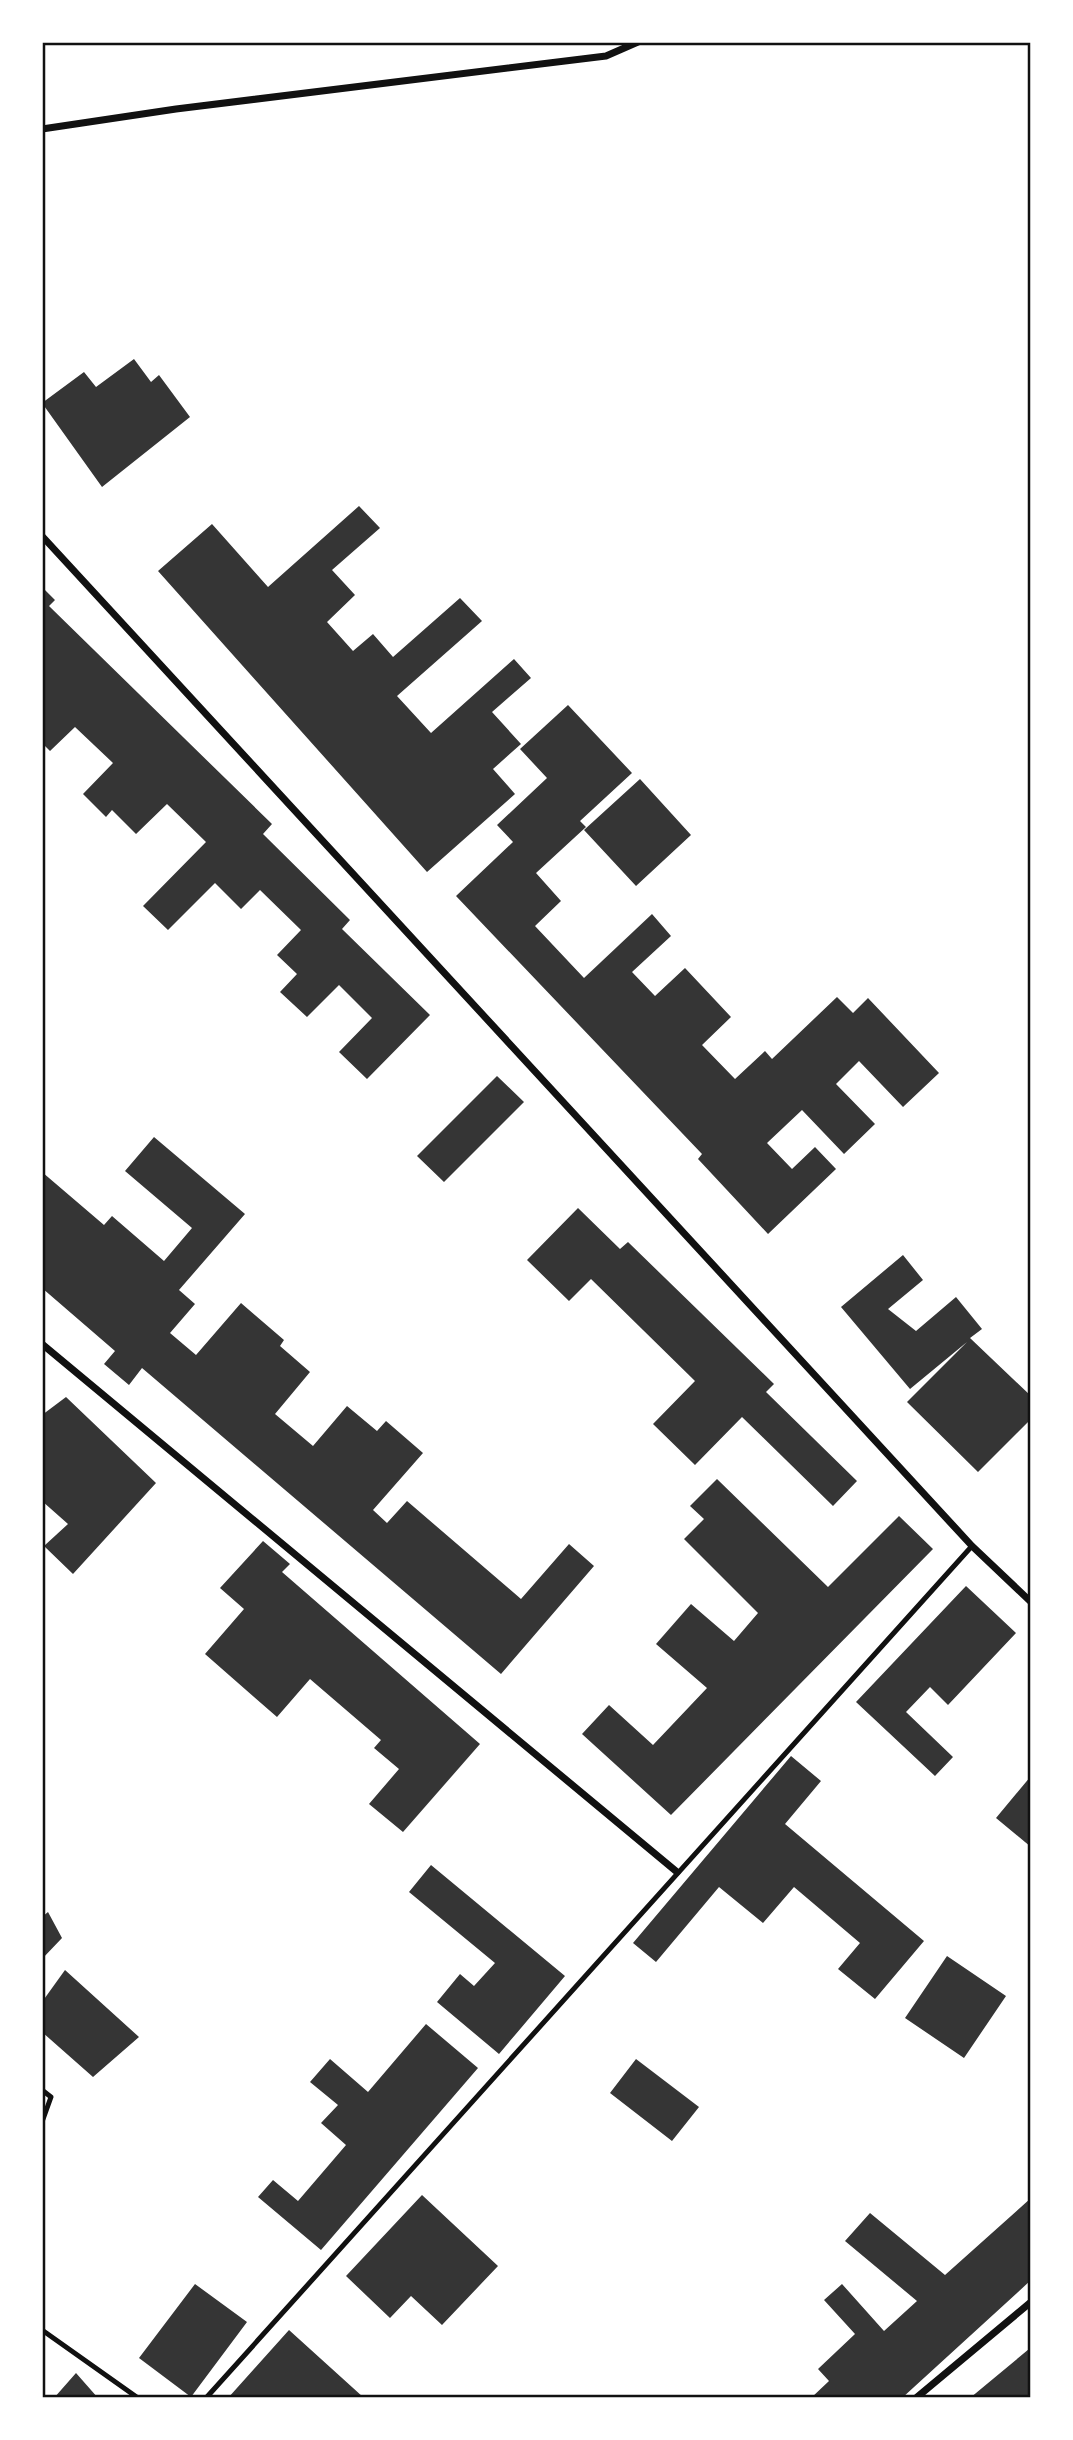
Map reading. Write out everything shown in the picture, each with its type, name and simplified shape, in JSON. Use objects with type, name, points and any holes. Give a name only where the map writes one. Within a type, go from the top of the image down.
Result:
[{"type":"street","points":[[42,129],[176,109],[607,56],[638,42]]},
{"type":"street","points":[[42,536],[971,1546],[1031,1602]]},
{"type":"street","points":[[42,1344],[677,1872]]},
{"type":"street","points":[[916,2398],[1031,2302]]},
{"type":"lane","points":[[206,2398],[971,1546]]},
{"type":"lane","points":[[42,2090],[51,2097],[42,2122]]},
{"type":"lane","points":[[42,2330],[138,2398]]},
{"type":"building","points":[[134,359],[151,382],[159,375],[190,417],[102,487],[42,403],[84,372],[96,387]]},
{"type":"building","points":[[359,506],[380,528],[332,570],[355,595],[327,622],[353,651],[373,634],[393,657],[460,598],[482,621],[397,696],[431,733],[514,659],[531,678],[492,712],[521,744],[493,769],[515,794],[427,872],[158,571],[212,524],[268,587]]},
{"type":"building","points":[[42,587],[55,600],[49,606],[272,824],[263,834],[350,920],[342,929],[430,1015],[367,1079],[339,1052],[372,1018],[339,985],[307,1017],[280,992],[297,974],[277,955],[301,930],[260,890],[241,909],[215,883],[168,930],[143,906],[206,842],[167,804],[136,834],[112,810],[106,817],[83,794],[113,763],[75,727],[50,751],[42,743]]},
{"type":"building","points":[[568,705],[632,773],[580,821],[586,827],[536,873],[561,901],[535,926],[584,978],[652,914],[671,936],[632,972],[655,996],[685,968],[731,1017],[702,1045],[735,1079],[765,1051],[772,1059],[837,997],[853,1013],[868,998],[939,1073],[903,1107],[859,1061],[836,1084],[875,1124],[844,1154],[802,1110],[767,1143],[792,1169],[815,1147],[836,1169],[768,1234],[698,1159],[702,1154],[456,896],[513,842],[497,825],[547,778],[520,749]]},
{"type":"building","points":[[640,779],[691,835],[636,886],[584,830]]},
{"type":"building","points":[[497,1076],[524,1102],[444,1182],[417,1156]]},
{"type":"building","points":[[154,1137],[245,1214],[179,1290],[195,1304],[170,1333],[196,1355],[241,1303],[284,1340],[280,1346],[310,1372],[275,1414],[313,1446],[347,1406],[377,1431],[386,1421],[423,1453],[373,1510],[387,1523],[407,1501],[521,1599],[569,1544],[594,1566],[501,1674],[142,1368],[129,1385],[104,1364],[115,1351],[42,1288],[42,1172],[104,1225],[112,1216],[164,1261],[192,1228],[125,1171]]},
{"type":"building","points":[[578,1208],[620,1249],[628,1242],[774,1384],[766,1392],[857,1481],[833,1506],[742,1417],[695,1465],[653,1424],[695,1381],[591,1279],[569,1301],[527,1260]]},
{"type":"building","points":[[903,1255],[923,1280],[888,1309],[916,1331],[956,1297],[982,1329],[970,1338],[1031,1396],[1031,1419],[978,1472],[907,1402],[967,1342],[910,1389],[841,1307]]},
{"type":"building","points":[[66,1397],[156,1483],[73,1574],[44,1546],[68,1524],[42,1501],[42,1415]]},
{"type":"building","points":[[717,1479],[828,1587],[899,1516],[933,1549],[671,1815],[582,1734],[609,1705],[653,1745],[707,1688],[656,1644],[691,1604],[734,1641],[758,1613],[684,1539],[704,1519],[690,1506]]},
{"type":"building","points":[[263,1541],[290,1564],[282,1572],[480,1744],[403,1832],[369,1804],[399,1769],[374,1748],[381,1740],[310,1679],[277,1717],[205,1654],[244,1609],[220,1588]]},
{"type":"building","points":[[966,1586],[1016,1633],[948,1705],[930,1687],[906,1712],[953,1757],[935,1776],[856,1702]]},
{"type":"building","points":[[791,1756],[821,1781],[785,1824],[924,1941],[875,1999],[838,1969],[860,1943],[794,1887],[763,1923],[719,1887],[656,1962],[633,1943]]},
{"type":"building","points":[[1031,1776],[1031,1847],[996,1818]]},
{"type":"building","points":[[431,1865],[565,1976],[499,2054],[437,2002],[460,1974],[474,1986],[495,1963],[409,1892]]},
{"type":"building","points":[[48,1912],[62,1938],[42,1959],[42,1917]]},
{"type":"building","points":[[947,1956],[1006,1996],[964,2058],[905,2018]]},
{"type":"building","points":[[65,1970],[139,2037],[93,2077],[42,2032],[42,2002]]},
{"type":"building","points":[[426,2024],[478,2068],[321,2250],[258,2197],[273,2180],[298,2201],[346,2145],[321,2123],[338,2105],[310,2082],[330,2059],[368,2092]]},
{"type":"building","points":[[636,2059],[699,2107],[672,2141],[610,2093]]},
{"type":"building","points":[[422,2195],[498,2266],[442,2325],[411,2296],[390,2318],[346,2276]]},
{"type":"building","points":[[1031,2198],[1031,2280],[902,2398],[811,2398],[829,2381],[818,2369],[855,2334],[824,2300],[842,2284],[884,2331],[917,2301],[845,2241],[870,2213],[945,2275]]},
{"type":"building","points":[[195,2284],[247,2322],[191,2397],[139,2358]]},
{"type":"building","points":[[289,2330],[363,2397],[228,2398]]},
{"type":"building","points":[[1029,2349],[1031,2396],[970,2398]]},
{"type":"building","points":[[76,2373],[98,2398],[54,2398]]}]
